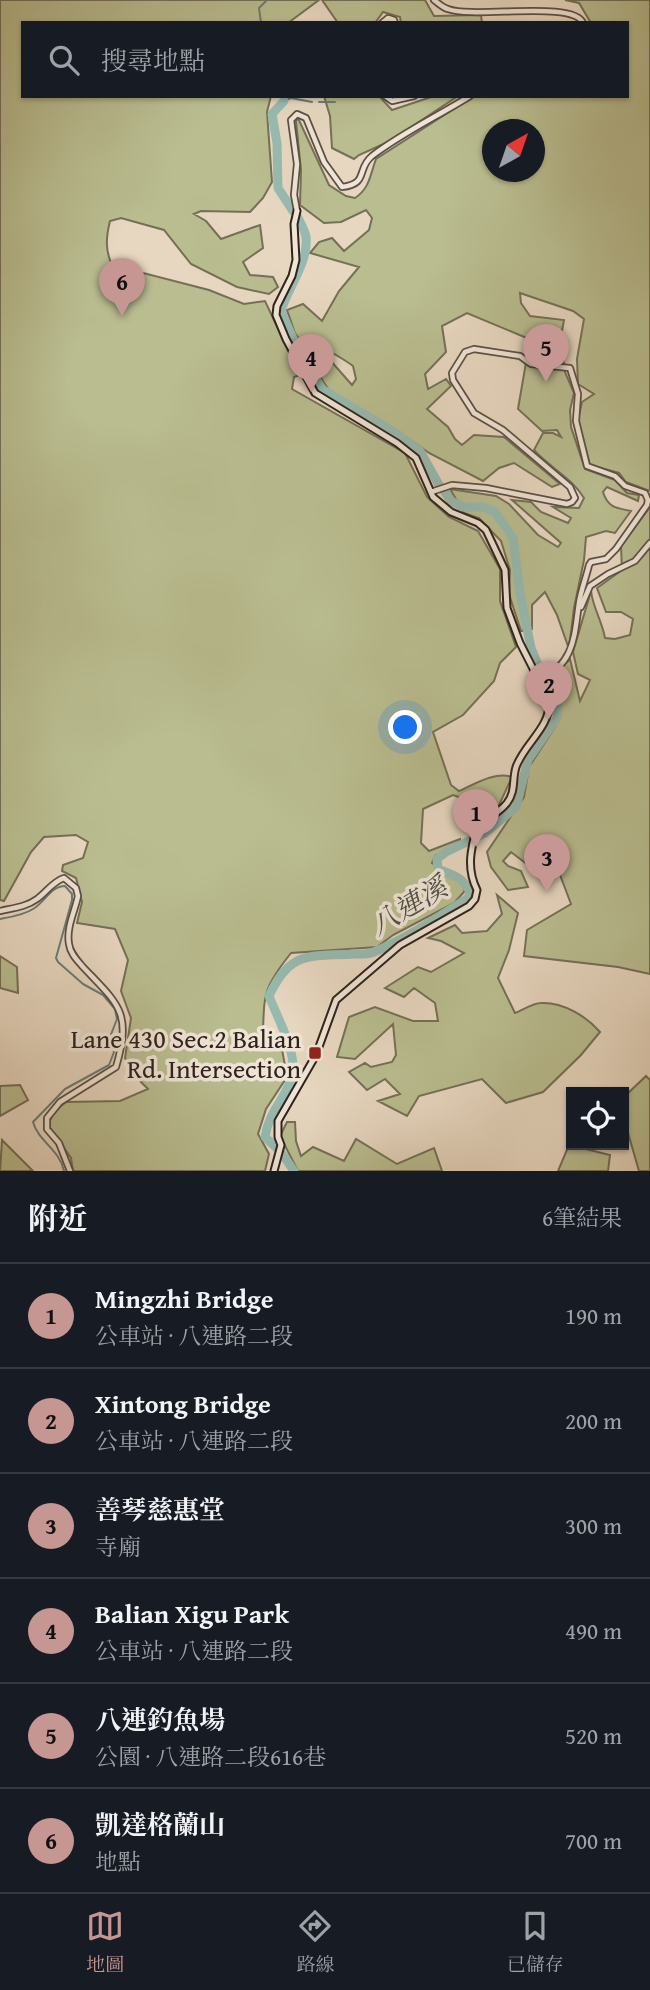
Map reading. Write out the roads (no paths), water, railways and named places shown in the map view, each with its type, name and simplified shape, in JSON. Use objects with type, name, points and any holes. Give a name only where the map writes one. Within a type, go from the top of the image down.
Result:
[{"type":"street","points":[[434,0],[448,9],[462,11],[531,6],[553,8],[575,12],[582,16],[583,21]]},
{"type":"street","points":[[388,98],[392,101],[405,98]]},
{"type":"street","points":[[274,1171],[281,1145],[278,1121],[316,1055],[336,1000],[400,945],[469,906],[475,899],[477,890],[470,876],[469,866],[477,826],[502,810],[509,800],[516,769],[547,718],[549,700],[520,643],[507,608],[505,570],[492,538],[478,523],[451,512],[433,497],[416,458],[397,443],[315,393],[280,325],[277,306],[292,276],[296,260],[294,224],[298,211],[294,195],[297,164],[290,120],[297,114],[306,118],[324,162],[342,187],[353,186],[359,182],[370,157],[467,98]]},
{"type":"street","points":[[431,492],[453,485],[486,488],[567,504],[572,502],[575,498],[570,487],[503,430],[474,412],[453,380],[452,373],[464,352],[474,349],[520,356],[531,364],[570,368],[578,394],[576,421],[587,466],[615,476],[625,486],[645,493],[648,500],[616,549],[606,559],[591,562],[589,565],[579,602],[579,614]]},
{"type":"street","points":[[541,682],[550,676],[571,651],[579,614],[590,586],[635,561],[650,543]]},
{"type":"street","points":[[0,911],[34,901],[58,880],[64,878],[71,882],[78,896],[69,937],[71,952],[111,995],[123,1019],[116,1067],[60,1102],[47,1118],[47,1129],[59,1143],[71,1171]]},
{"type":"waterway","name":"八連溪","points":[[261,21],[259,8],[267,0]]},
{"type":"waterway","points":[[284,101],[291,98],[312,102]]},
{"type":"waterway","name":"八連溪","points":[[284,101],[272,114],[277,143],[278,188],[293,211]]},
{"type":"waterway","points":[[319,102],[335,102]]},
{"type":"waterway","name":"八連溪","points":[[297,216],[305,234],[306,246],[301,266],[281,311],[299,352],[322,389],[396,433],[420,451],[439,485]]},
{"type":"waterway","name":"八連溪","points":[[294,1171],[281,1152],[265,1137],[270,1119],[289,1084],[293,1067],[289,1047],[269,996],[277,981],[285,970],[302,959],[324,955],[366,954],[386,947],[468,898],[470,893],[464,883],[438,869],[437,859],[485,833],[516,807],[528,760],[557,718],[557,698],[540,670],[531,648],[513,538],[495,512],[484,507],[463,507],[451,501],[444,491]]},
{"type":"waterway","points":[[0,919],[29,911],[52,891],[65,886],[72,894],[72,900],[56,958],[83,984],[103,995],[115,1009],[117,1019],[110,1037],[114,1052],[109,1065],[65,1089],[33,1122],[39,1135],[58,1157],[64,1171]]},
{"type":"place","name":"凱達格蘭山","points":[[122,316]]},
{"type":"place","name":"八連釣魚場","points":[[546,382]]},
{"type":"place","name":"Balian Xigu Park","points":[[311,392]]},
{"type":"place","name":"Xintong Bridge","points":[[549,719]]},
{"type":"place","name":"Mingzhi Bridge","points":[[476,847]]},
{"type":"place","name":"善琴慈惠堂","points":[[547,892]]},
{"type":"place","name":"Lane 430 Sec.2 Balian Rd. Intersection","points":[[315,1053]]}]
